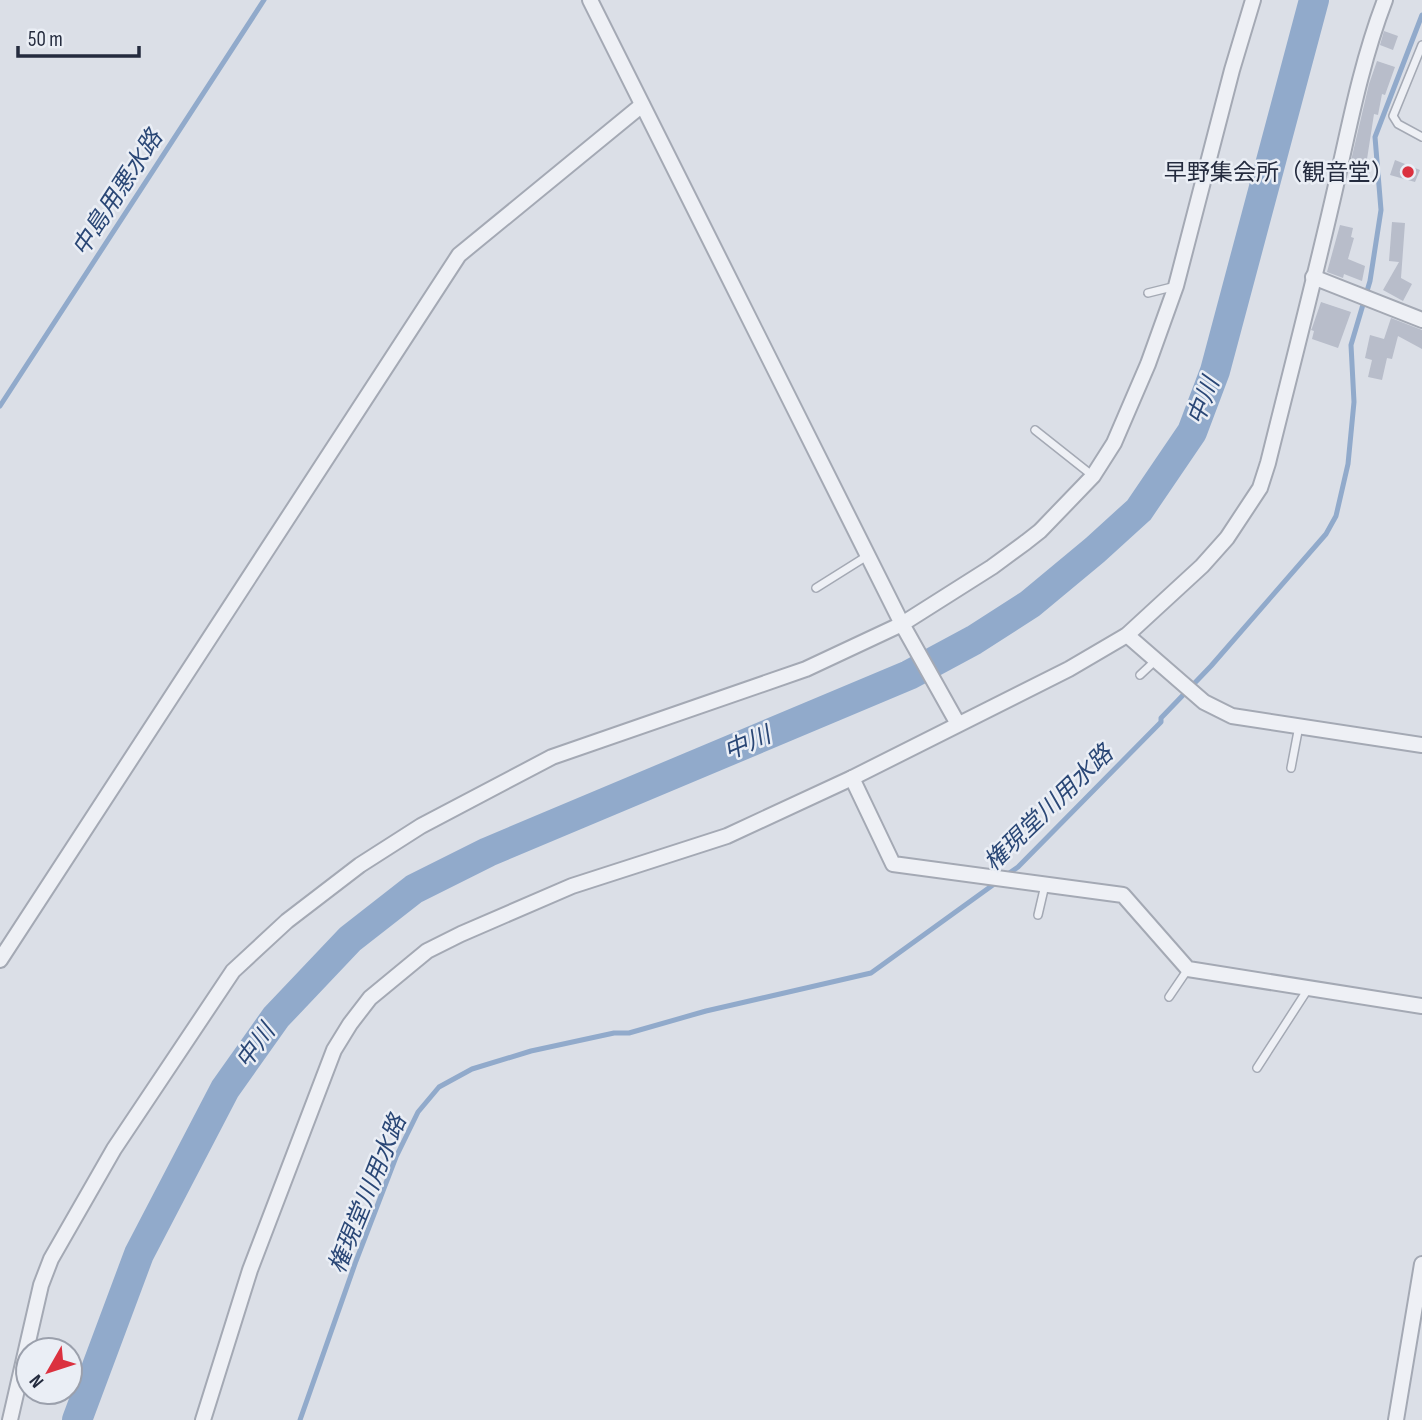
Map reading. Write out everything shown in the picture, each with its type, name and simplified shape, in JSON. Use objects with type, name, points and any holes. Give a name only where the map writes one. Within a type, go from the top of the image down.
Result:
[{"type":"street","points":[[590,0],[906,631],[955,719]]},
{"type":"street","points":[[10,1420],[41,1285],[51,1259],[114,1149],[207,1008],[233,971],[287,921],[360,865],[421,826],[552,757],[806,669],[906,631],[1040,531],[1093,476],[1114,443],[1148,364],[1176,286],[1253,0]]},
{"type":"street","points":[[203,1420],[250,1270],[334,1050],[370,998],[427,951],[461,934],[572,886],[727,836],[852,778],[955,719],[1069,669],[1127,635],[1202,566],[1227,538],[1259,488],[1268,463],[1359,82],[1385,0]]},
{"type":"street","points":[[0,960],[459,255],[642,105]]},
{"type":"street","points":[[1313,277],[1422,320]]},
{"type":"street","points":[[1127,635],[1204,702],[1232,716],[1422,745]]},
{"type":"street","points":[[852,778],[893,864],[1123,895],[1188,969],[1422,1006]]},
{"type":"street","points":[[1395,1420],[1422,1264]]},
{"type":"lane","points":[[1422,44],[1393,116],[1398,124],[1422,137]]},
{"type":"lane","points":[[1148,293],[1176,286]]},
{"type":"lane","points":[[1035,430],[1093,476]]},
{"type":"lane","points":[[816,588],[868,556]]},
{"type":"lane","points":[[1140,675],[1156,660]]},
{"type":"lane","points":[[1291,768],[1299,726]]},
{"type":"lane","points":[[1038,915],[1045,885]]},
{"type":"lane","points":[[1169,997],[1188,969]]},
{"type":"lane","points":[[1257,1068],[1308,989]]},
{"type":"building","points":[[1384,31],[1398,36],[1393,50],[1380,45]]},
{"type":"building","points":[[1377,61],[1395,67],[1385,95],[1382,94],[1378,115],[1374,114],[1365,172],[1349,169]]},
{"type":"building","points":[[1395,160],[1420,170],[1415,182],[1390,175]]},
{"type":"building","points":[[1392,222],[1405,223],[1401,278],[1412,284],[1403,301],[1383,290],[1399,262],[1389,261]]},
{"type":"building","points":[[1340,225],[1353,228],[1351,237],[1354,238],[1348,259],[1365,266],[1362,281],[1344,274],[1343,278],[1327,272]]},
{"type":"building","points":[[1321,302],[1351,312],[1338,348],[1312,339],[1314,331],[1311,330]]},
{"type":"building","points":[[1391,318],[1422,330],[1422,349],[1398,336],[1392,359],[1387,358],[1382,380],[1368,377],[1372,360],[1365,358],[1370,335],[1384,339]]},
{"type":"waterway","name":"中島用悪水路","points":[[0,406],[264,0]]},
{"type":"waterway","name":"中川","points":[[77,1420],[139,1254],[225,1089],[276,1017],[350,939],[414,889],[488,852],[909,675],[974,640],[1030,604],[1139,510],[1192,432],[1215,371],[1314,0]]},
{"type":"waterway","name":"権現堂川用水路","points":[[1005,876],[1018,867],[1161,722],[1161,718],[1211,666],[1326,534],[1336,516],[1348,464],[1354,402],[1351,345],[1370,281],[1381,210],[1375,137],[1422,15]]},
{"type":"waterway","name":"権現堂川用水路","points":[[300,1420],[396,1157],[418,1112],[439,1087],[472,1069],[531,1051],[614,1033],[629,1033],[706,1011],[871,973],[997,882]]},
{"type":"place","name":"早野集会所（観音堂）","points":[[1408,172]]}]
